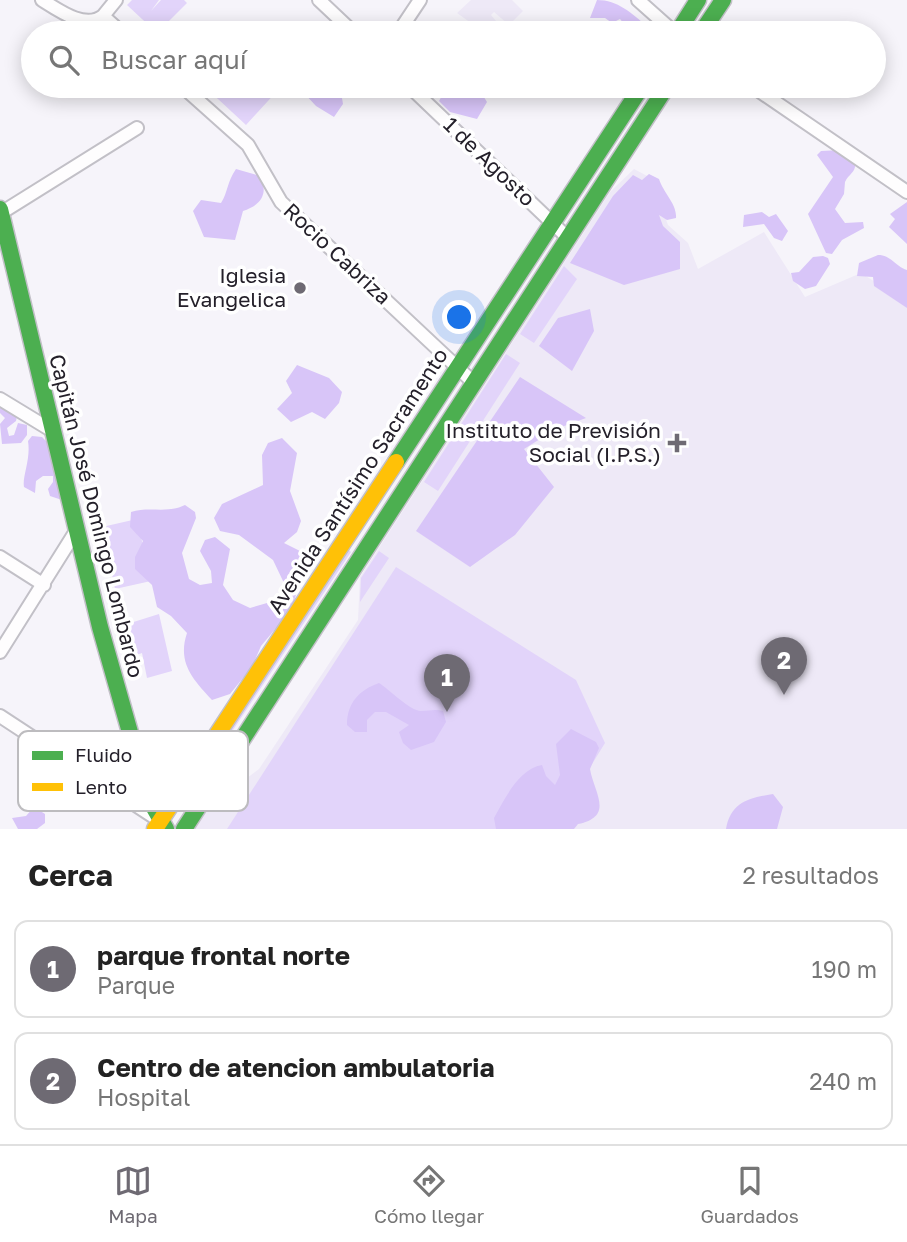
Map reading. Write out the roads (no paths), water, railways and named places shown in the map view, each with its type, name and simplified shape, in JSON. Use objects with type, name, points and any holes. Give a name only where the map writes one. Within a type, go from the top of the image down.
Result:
[{"type":"main road","points":[[684,21],[698,0]]},
{"type":"main road","points":[[709,21],[723,0]]},
{"type":"main road","name":"Avenida Santísimo Sacramento","points":[[222,731],[634,98]]},
{"type":"main road","name":"Avenida Santísimo Sacramento","points":[[248,731],[659,98]]},
{"type":"main road","name":"Capitán José Domingo Lombardo","points":[[1,211],[3,233],[76,531],[130,731]]},
{"type":"main road","name":"Avenida Santísimo Sacramento","points":[[161,826],[171,811]]},
{"type":"main road","name":"Avenida Santísimo Sacramento","points":[[184,829],[196,811]]},
{"type":"street","points":[[43,0],[77,19],[98,20],[116,0]]},
{"type":"street","points":[[319,0],[341,21]]},
{"type":"street","points":[[406,21],[420,0]]},
{"type":"street","points":[[638,0],[662,21]]},
{"type":"street","points":[[103,16],[109,21]]},
{"type":"street","name":"Rocio Cabriza","points":[[195,98],[247,145],[281,202],[474,383]]},
{"type":"street","name":"1 de Agosto","points":[[422,98],[568,238]]},
{"type":"street","points":[[770,98],[907,192]]},
{"type":"street","points":[[1,211],[137,128]]},
{"type":"street","points":[[0,399],[51,430]]},
{"type":"street","points":[[0,652],[76,531]]},
{"type":"street","points":[[0,557],[44,585]]},
{"type":"street","points":[[0,716],[22,731]]},
{"type":"street","points":[[139,811],[161,826]]},
{"type":"place","name":"Iglesia Evangelica","points":[[300,288]]},
{"type":"place","name":"Instituto de Previsión Social (I.P.S.)","points":[[677,443]]},
{"type":"place","name":"Centro de atencion ambulatoria","points":[[784,695]]},
{"type":"place","name":"parque frontal norte","points":[[447,712]]}]
